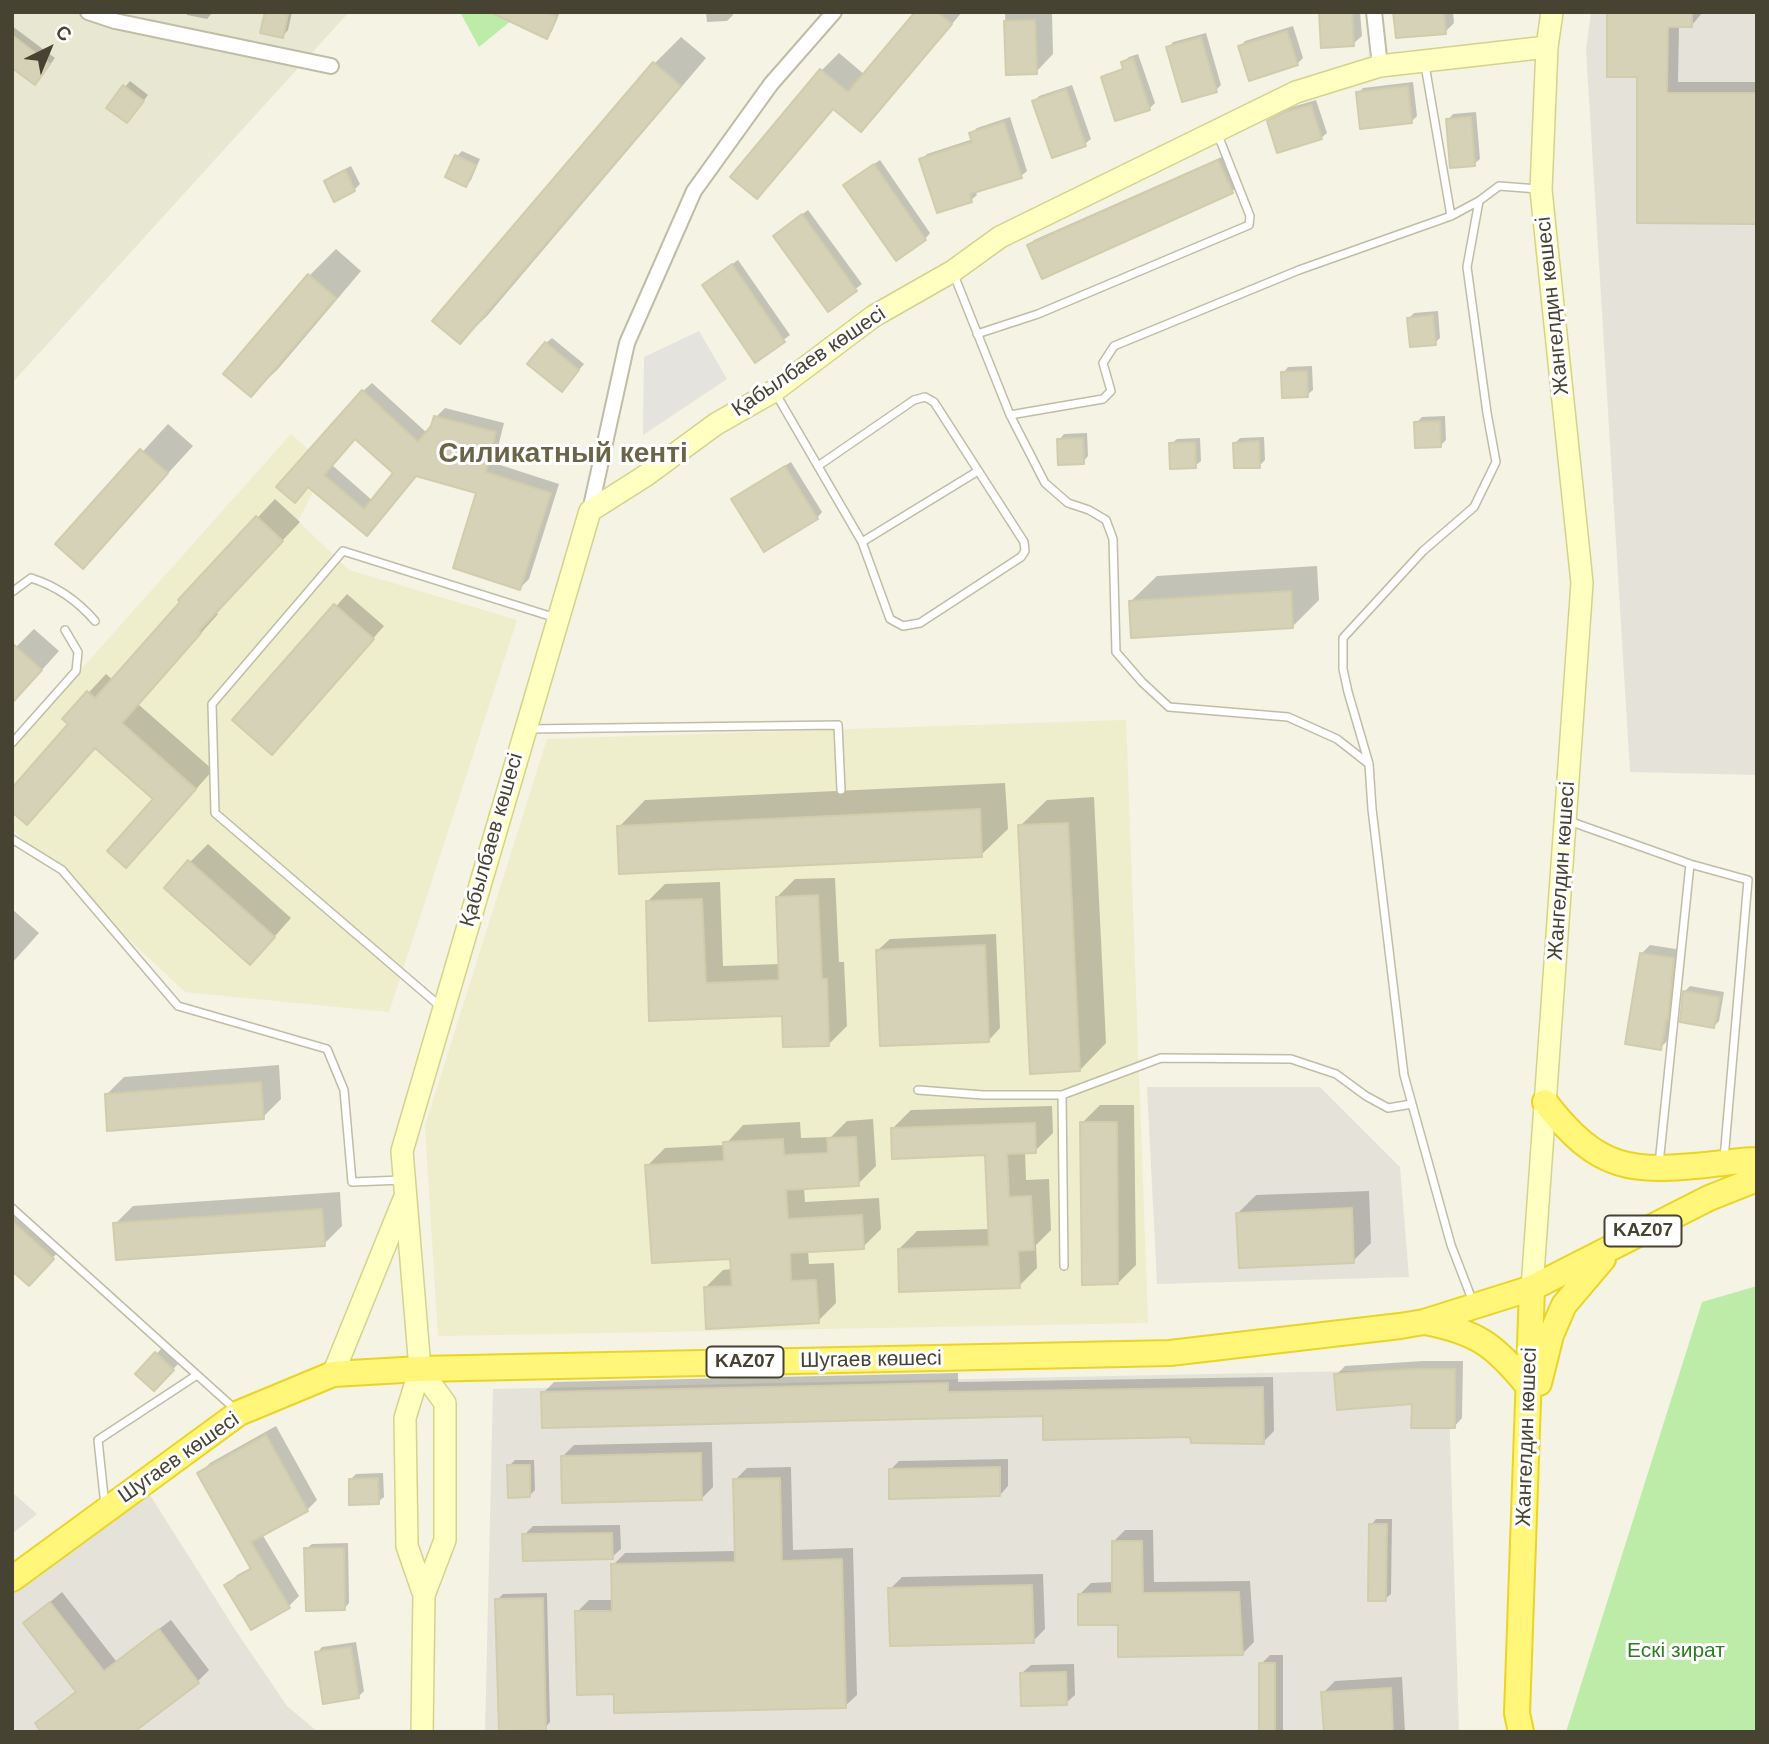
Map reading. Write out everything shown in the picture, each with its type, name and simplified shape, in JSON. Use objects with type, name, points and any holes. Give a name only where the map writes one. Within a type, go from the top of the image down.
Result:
[{"type":"highway","points":[[1545,1102],[1577,1140],[1615,1162],[1637,1169],[1757,1160]]},
{"type":"highway","name":"KAZ07","points":[[1532,1288],[1709,1198],[1757,1180]]},
{"type":"highway","points":[[1527,1412],[1539,1383],[1551,1335],[1564,1305],[1611,1250]]},
{"type":"highway","name":"Шугаев көшесі","points":[[12,1579],[239,1413],[332,1374],[420,1369],[1170,1353],[1424,1322],[1532,1288]]},
{"type":"highway","name":"Жангелдин көшесі","points":[[1521,1732],[1517,1713],[1532,1288]]},
{"type":"highway","points":[[1424,1322],[1471,1334],[1507,1360],[1528,1386]]},
{"type":"main road","name":"Жангелдин көшесі","points":[[1532,1288],[1582,583],[1541,190],[1547,47],[1552,12]]},
{"type":"main road","name":"Қабылбаев көшесі","points":[[422,1732],[424,1595],[407,1546],[405,1444],[405,1418],[420,1369],[402,1151],[590,511],[645,476],[716,424],[774,391],[874,316],[953,271],[1000,237],[1296,92],[1380,66],[1547,47]]},
{"type":"main road","points":[[332,1374],[405,1187]]},
{"type":"main road","name":"Қабылбаев көшесі","points":[[420,1369],[445,1402],[445,1540],[424,1595]]},
{"type":"street","points":[[88,12],[331,66]]},
{"type":"street","points":[[590,511],[627,343],[694,191],[771,84],[834,12]]},
{"type":"street","points":[[1374,12],[1380,66]]},
{"type":"lane","points":[[1424,61],[1451,216]]},
{"type":"lane","points":[[977,334],[1038,314],[1249,225],[1250,216],[1217,131]]},
{"type":"lane","points":[[1010,415],[1103,398],[1111,391],[1104,363],[1114,346],[1299,270],[1451,216],[1479,201],[1499,186],[1541,190]]},
{"type":"lane","points":[[1475,1306],[1451,1245],[1404,1075],[1369,764],[1343,669],[1343,638],[1423,551],[1474,507],[1496,462],[1467,267],[1479,201]]},
{"type":"lane","points":[[953,271],[1010,415],[1045,483],[1068,503],[1089,510],[1105,520],[1113,539],[1116,652],[1169,707],[1288,717],[1337,739],[1369,764]]},
{"type":"lane","points":[[774,391],[817,466],[862,542],[890,619],[903,626],[919,623],[1021,557],[1025,551],[1024,542],[934,402],[925,397],[914,400],[817,466]]},
{"type":"lane","points":[[862,542],[978,471]]},
{"type":"lane","points":[[443,1009],[215,813],[212,704],[343,551],[557,618]]},
{"type":"lane","points":[[12,593],[31,578],[46,583],[83,607],[94,621]]},
{"type":"lane","points":[[12,743],[76,671],[78,652],[65,630]]},
{"type":"lane","points":[[524,730],[838,724],[841,790]]},
{"type":"lane","points":[[1565,820],[1690,864],[1748,880],[1724,1163]]},
{"type":"lane","points":[[12,839],[62,870],[178,1006],[327,1049],[344,1090],[352,1182],[405,1187]]},
{"type":"lane","points":[[1658,1168],[1690,864]]},
{"type":"lane","points":[[918,1090],[983,1095],[1062,1095],[1161,1058],[1291,1059],[1336,1074],[1388,1108],[1412,1104]]},
{"type":"lane","points":[[1062,1095],[1064,1266]]},
{"type":"lane","points":[[12,1208],[239,1413]]},
{"type":"lane","points":[[106,1510],[98,1440],[197,1375]]},
{"type":"shaded area","points":[[12,12],[349,12],[12,383]]},
{"type":"shaded area","points":[[1591,12],[1757,12],[1757,775],[1630,772],[1586,50]]},
{"type":"shaded area","points":[[699,331],[727,379],[643,435],[644,357]]},
{"type":"shaded area","points":[[291,434],[309,450],[291,471],[313,492],[298,521],[349,570],[517,620],[389,1012],[185,992],[12,829],[12,747]]},
{"type":"shaded area","points":[[1126,720],[1148,1323],[438,1336],[425,1126],[547,739]]},
{"type":"shaded area","points":[[1147,1087],[1320,1087],[1400,1167],[1409,1277],[1157,1284]]},
{"type":"shaded area","points":[[1448,1369],[1459,1732],[485,1732],[493,1389]]},
{"type":"shaded area","points":[[12,1492],[37,1514],[12,1534]]},
{"type":"shaded area","points":[[150,1495],[287,1706],[318,1732],[12,1732],[12,1587],[64,1549]]},
{"type":"green space","points":[[460,12],[522,12],[479,47]]},
{"type":"green space","name":"Ескі зират","points":[[1757,1286],[1757,1732],[1566,1732],[1702,1302]]},
{"type":"building","points":[[265,12],[288,14],[283,38],[260,33]]},
{"type":"building","points":[[490,12],[547,12],[557,17],[547,39]]},
{"type":"building","points":[[915,12],[937,12],[952,24],[861,132],[833,109],[757,199],[730,177],[820,69],[848,92]]},
{"type":"building","points":[[1319,12],[1352,12],[1354,46],[1321,48]]},
{"type":"building","points":[[1393,12],[1444,12],[1446,34],[1396,38]]},
{"type":"building","points":[[1607,12],[1692,12],[1692,27],[1668,27],[1667,93],[1757,93],[1757,224],[1637,223],[1637,77],[1607,77]]},
{"type":"building","points":[[1035,20],[1037,74],[1006,75],[1004,21]]},
{"type":"building","points":[[1287,31],[1298,65],[1249,81],[1238,46]]},
{"type":"building","points":[[12,35],[50,64],[35,85],[12,68]]},
{"type":"building","points":[[1201,37],[1217,92],[1182,102],[1166,47]]},
{"type":"building","points":[[1133,58],[1150,110],[1115,121],[1101,77],[1123,69],[1121,62]]},
{"type":"building","points":[[653,62],[681,86],[460,344],[432,321]]},
{"type":"building","points":[[123,85],[144,101],[127,123],[106,108]]},
{"type":"building","points":[[1408,86],[1412,123],[1360,129],[1356,92]]},
{"type":"building","points":[[1066,89],[1086,146],[1052,158],[1032,101]]},
{"type":"building","points":[[1311,105],[1322,139],[1277,153],[1267,121],[1285,112]]},
{"type":"building","points":[[1471,117],[1475,166],[1450,168],[1446,119]]},
{"type":"building","points":[[1004,122],[1022,178],[970,194],[972,202],[937,213],[919,159],[972,142],[969,133]]},
{"type":"building","points":[[455,155],[476,165],[466,187],[445,177]]},
{"type":"building","points":[[1218,160],[1233,193],[1042,279],[1027,245]]},
{"type":"building","points":[[874,164],[926,240],[896,261],[843,185]]},
{"type":"building","points":[[345,170],[355,191],[334,202],[324,181]]},
{"type":"building","points":[[802,214],[857,291],[828,312],[773,236]]},
{"type":"building","points":[[732,264],[785,342],[755,363],[702,285]]},
{"type":"building","points":[[308,274],[336,298],[251,397],[223,374]]},
{"type":"building","points":[[1433,315],[1436,345],[1410,347],[1407,318]]},
{"type":"building","points":[[545,342],[579,370],[562,392],[527,364]]},
{"type":"building","points":[[1307,371],[1308,397],[1282,398],[1281,372]]},
{"type":"building","points":[[362,390],[418,442],[431,426],[434,416],[496,432],[486,472],[551,493],[520,590],[453,568],[476,493],[416,476],[367,536],[308,487],[295,503],[276,487]],"holes":[[[355,439],[393,473],[364,509],[324,475]]]},
{"type":"building","points":[[1440,421],[1441,447],[1415,448],[1414,422]]},
{"type":"building","points":[[1083,438],[1084,464],[1058,465],[1057,439]]},
{"type":"building","points":[[1259,441],[1260,468],[1234,468],[1233,443]]},
{"type":"building","points":[[1195,442],[1196,468],[1170,469],[1169,443]]},
{"type":"building","points":[[140,449],[168,473],[83,569],[55,544]]},
{"type":"building","points":[[785,466],[818,519],[764,552],[731,499]]},
{"type":"building","points":[[256,516],[283,541],[199,631],[201,633],[122,723],[196,789],[126,868],[107,851],[153,799],[95,748],[27,825],[12,812],[12,788],[68,724],[62,719],[87,691],[95,698],[180,602],[178,600]]},
{"type":"building","points":[[1291,591],[1293,628],[1131,638],[1129,601]]},
{"type":"building","points":[[334,604],[374,639],[272,755],[232,720]]},
{"type":"building","points":[[12,643],[42,670],[12,703]]},
{"type":"building","points":[[980,809],[982,857],[619,874],[617,826]]},
{"type":"building","points":[[1068,823],[1080,1071],[1030,1074],[1018,825]]},
{"type":"building","points":[[188,860],[275,937],[250,965],[164,888]]},
{"type":"building","points":[[818,895],[822,979],[827,979],[829,1046],[783,1047],[782,1016],[649,1021],[646,901],[702,899],[706,983],[779,980],[776,897]]},
{"type":"building","points":[[985,945],[989,1042],[880,1046],[876,950]]},
{"type":"building","points":[[1640,953],[1674,958],[1668,1020],[1661,1050],[1625,1044]]},
{"type":"building","points":[[1683,991],[1720,997],[1714,1028],[1680,1022]]},
{"type":"building","points":[[261,1082],[264,1119],[107,1131],[105,1094]]},
{"type":"building","points":[[1080,1122],[1117,1122],[1118,1284],[1082,1285]]},
{"type":"building","points":[[1035,1123],[1036,1153],[1007,1154],[1009,1197],[1031,1196],[1034,1250],[1018,1251],[1020,1288],[899,1292],[898,1249],[989,1246],[985,1155],[892,1159],[891,1128]]},
{"type":"building","points":[[856,1137],[859,1186],[786,1190],[788,1219],[862,1215],[864,1249],[790,1253],[791,1281],[816,1280],[819,1323],[706,1329],[704,1287],[732,1286],[730,1259],[652,1263],[645,1165],[724,1161],[723,1142],[783,1139],[784,1155],[828,1153],[827,1138]]},
{"type":"building","points":[[1352,1208],[1354,1263],[1239,1268],[1236,1213]]},
{"type":"building","points":[[322,1209],[325,1246],[116,1260],[113,1223]]},
{"type":"building","points":[[12,1221],[54,1259],[29,1286],[12,1271]]},
{"type":"building","points":[[155,1352],[174,1370],[154,1391],[135,1374]]},
{"type":"building","points":[[1455,1369],[1455,1428],[1411,1428],[1412,1404],[1337,1410],[1334,1374]]},
{"type":"building","points":[[948,1383],[948,1392],[1263,1387],[1264,1444],[1191,1443],[1190,1437],[1043,1440],[1043,1416],[542,1428],[541,1392]]},
{"type":"building","points":[[266,1435],[308,1511],[251,1542],[290,1608],[251,1630],[224,1585],[251,1569],[197,1473]]},
{"type":"building","points":[[701,1453],[702,1500],[562,1503],[561,1456]]},
{"type":"building","points":[[507,1465],[530,1465],[530,1497],[508,1498]]},
{"type":"building","points":[[1000,1467],[1000,1496],[889,1499],[889,1469]]},
{"type":"building","points":[[378,1478],[379,1504],[349,1505],[349,1479]]},
{"type":"building","points":[[780,1478],[782,1561],[842,1559],[846,1708],[614,1713],[614,1694],[577,1695],[575,1611],[612,1611],[611,1564],[735,1562],[733,1479]]},
{"type":"building","points":[[1369,1524],[1387,1524],[1386,1601],[1368,1601]]},
{"type":"building","points":[[612,1533],[613,1559],[523,1561],[522,1534]]},
{"type":"building","points":[[1112,1541],[1142,1541],[1143,1593],[1239,1592],[1243,1655],[1118,1657],[1118,1625],[1078,1625],[1078,1594],[1112,1593]]},
{"type":"building","points":[[304,1548],[344,1548],[345,1610],[306,1611]]},
{"type":"building","points":[[1032,1585],[1034,1643],[890,1646],[888,1588]]},
{"type":"building","points":[[543,1598],[546,1730],[499,1731],[495,1599]]},
{"type":"building","points":[[50,1602],[104,1671],[159,1629],[199,1683],[134,1732],[41,1732],[35,1723],[76,1692],[23,1623]]},
{"type":"building","points":[[351,1647],[359,1698],[323,1704],[315,1652]]},
{"type":"building","points":[[1259,1663],[1275,1663],[1275,1732],[1259,1732]]},
{"type":"building","points":[[1066,1672],[1067,1705],[1021,1706],[1020,1673]]},
{"type":"building","points":[[1391,1688],[1393,1732],[1324,1732],[1321,1692]]},
{"type":"district","name":"Силикатный кенті","points":[[563,454]]}]
